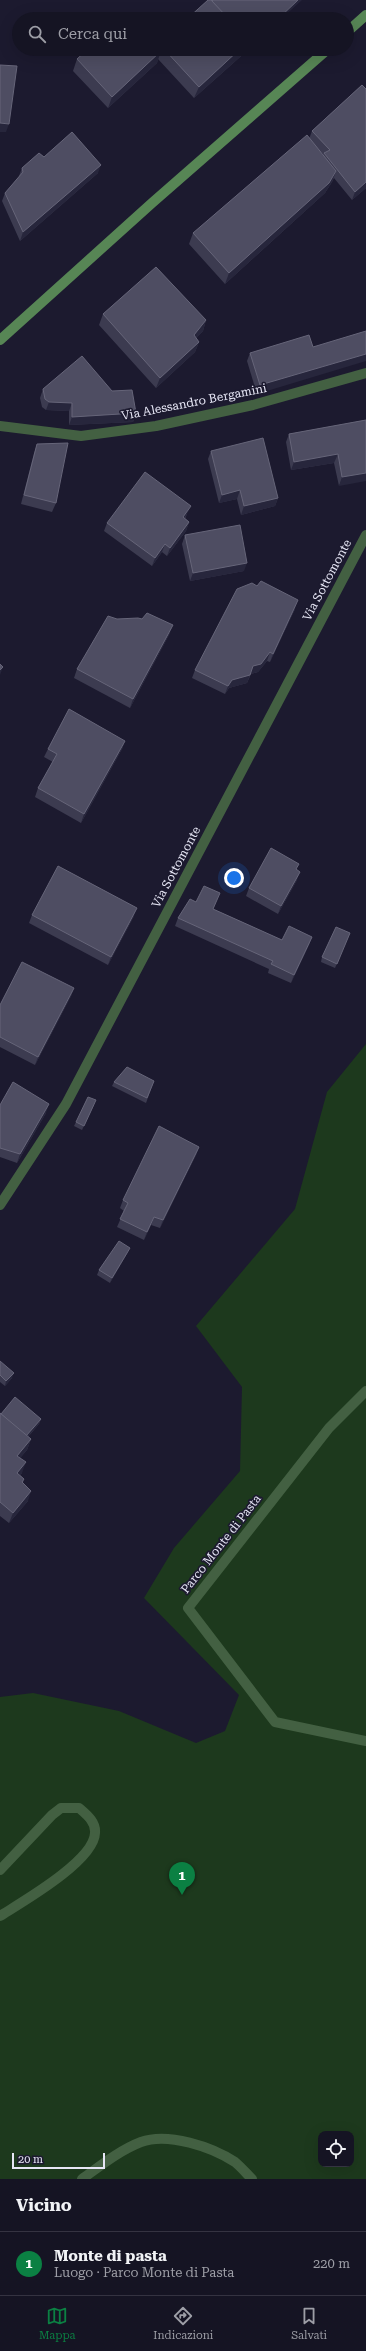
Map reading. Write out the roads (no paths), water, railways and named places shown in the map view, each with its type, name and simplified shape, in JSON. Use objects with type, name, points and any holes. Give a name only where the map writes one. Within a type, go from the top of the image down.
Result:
[{"type":"main road","points":[[354,26],[366,15]]},
{"type":"main road","points":[[0,340],[152,202],[320,56]]},
{"type":"street","name":"Via Alessandro Bergamini","points":[[0,426],[81,436],[156,426],[253,405],[366,373]]},
{"type":"street","name":"Via Sottomonte","points":[[0,1205],[66,1104],[366,535]]},
{"type":"street","name":"Parco Monte di Pasta","points":[[366,1391],[328,1428],[188,1608],[275,1722],[366,1740]]},
{"type":"street","points":[[0,1870],[52,1815],[62,1808],[79,1808],[93,1823],[95,1833],[91,1847],[56,1880],[0,1916]]},
{"type":"street","points":[[82,2179],[110,2159],[142,2142],[163,2139],[177,2139],[206,2149],[235,2162],[252,2179]]},
{"type":"place","name":"Monte di pasta","points":[[182,1895]]}]
